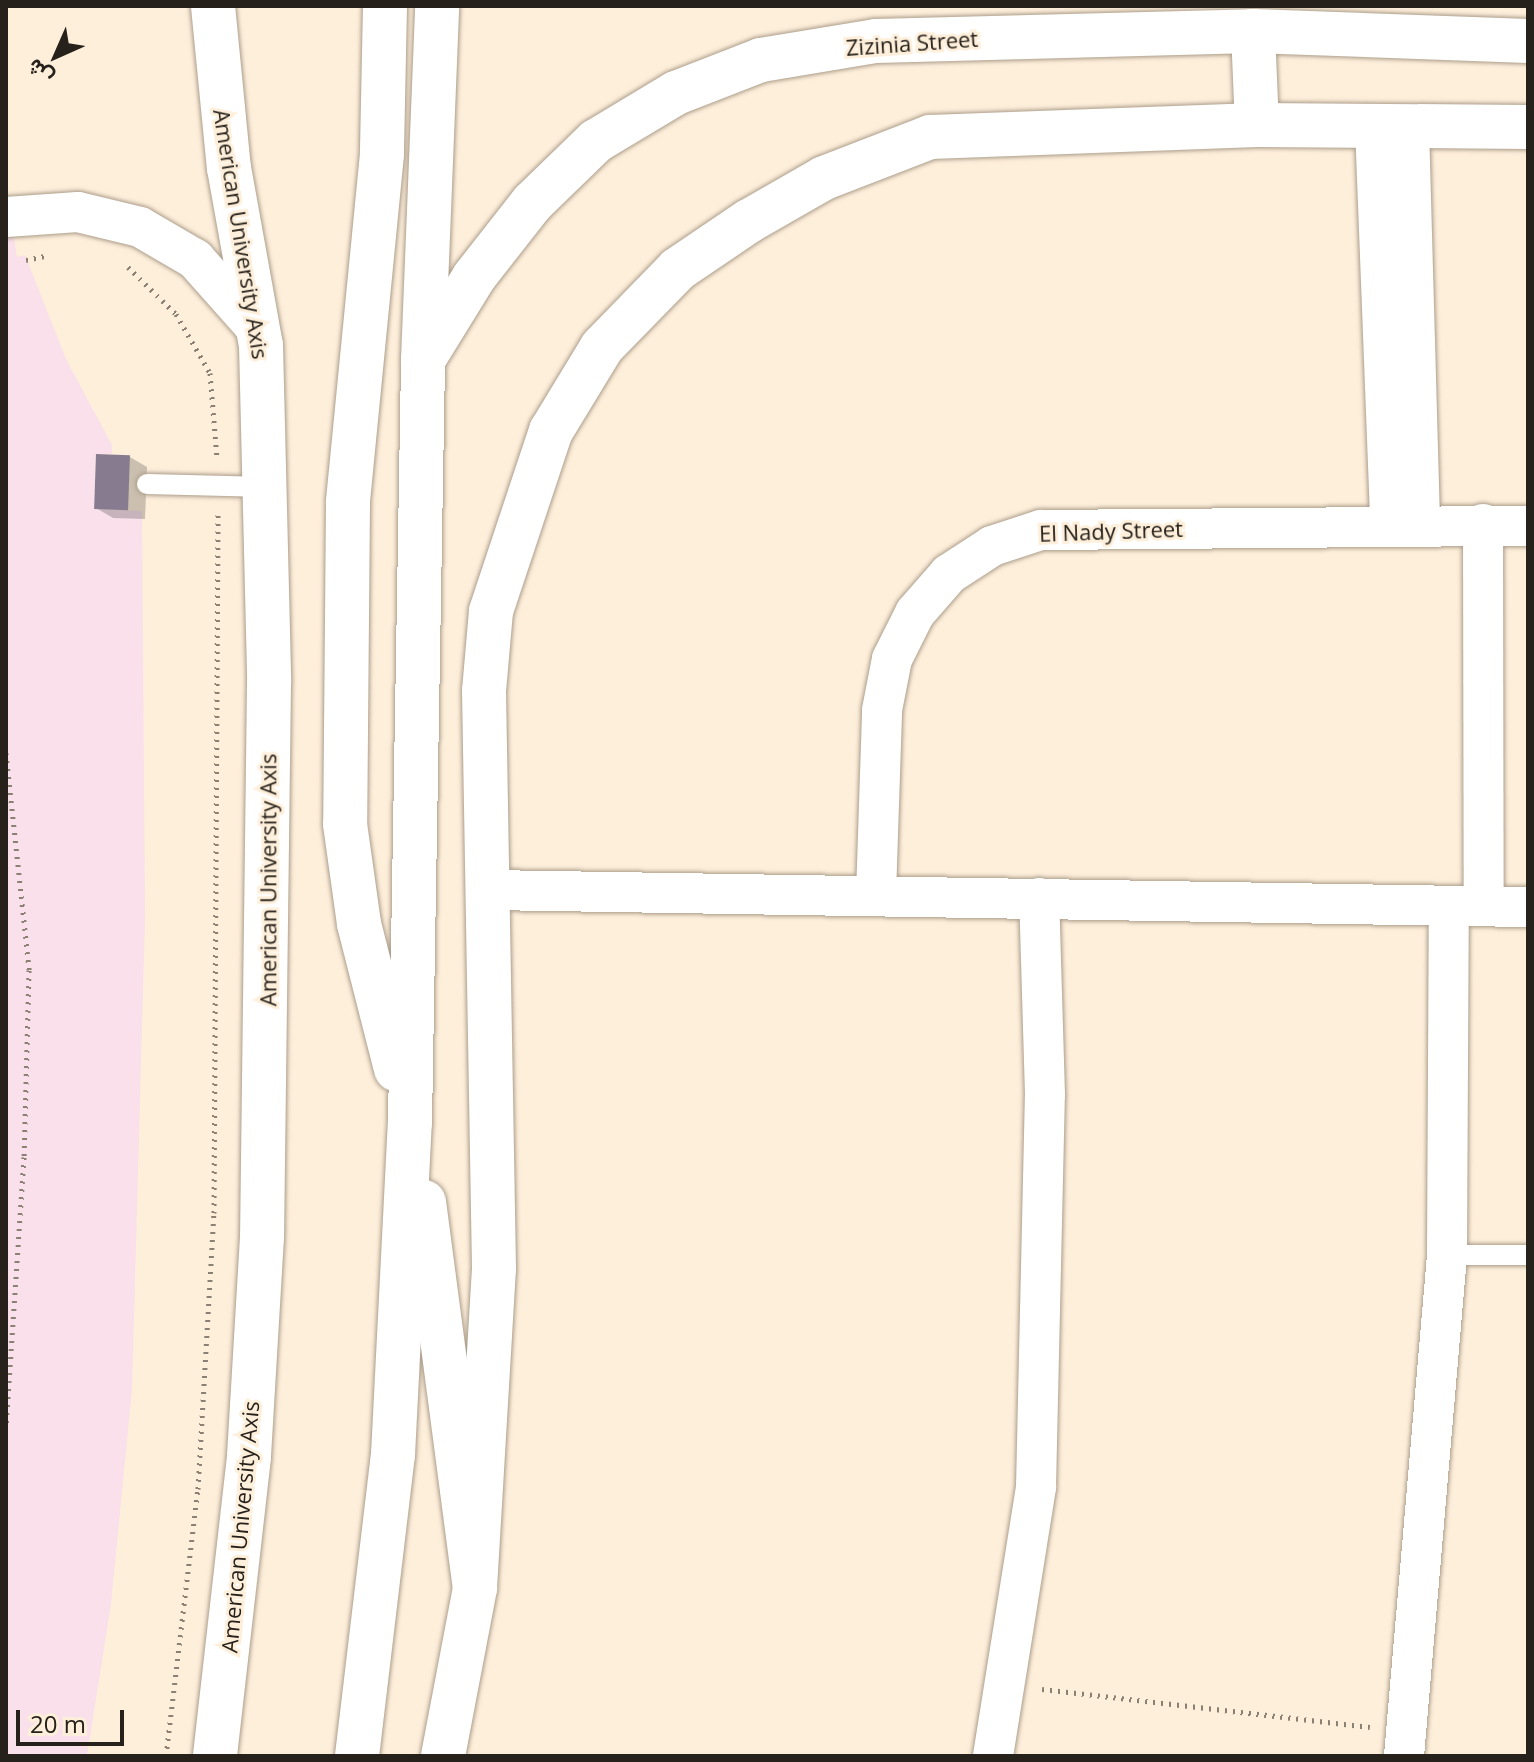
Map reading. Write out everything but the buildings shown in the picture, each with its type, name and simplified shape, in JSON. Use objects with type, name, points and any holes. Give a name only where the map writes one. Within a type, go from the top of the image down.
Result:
[{"type":"main road","name":"American University Axis","points":[[213,6],[229,168],[259,331],[267,487],[262,1237],[249,1457],[215,1756]]},
{"type":"main road","points":[[385,6],[382,154],[348,502],[345,824],[359,924],[410,1123],[448,1355],[475,1588]]},
{"type":"main road","points":[[357,1756],[393,1455],[410,1123],[423,360],[437,6]]},
{"type":"main road","name":"Zizinia Street","points":[[423,360],[474,277],[532,203],[596,141],[676,93],[761,60],[876,24],[1253,31],[1528,41]]},
{"type":"main road","points":[[1253,31],[1257,125]]},
{"type":"main road","points":[[443,1756],[475,1588],[494,1269],[484,691],[491,611],[517,524],[551,431],[602,347],[678,269],[824,178],[930,137],[1257,125],[1528,127]]},
{"type":"street","points":[[1392,127],[1405,525]]},
{"type":"street","points":[[6,217],[78,212],[140,227],[195,259],[259,331]]},
{"type":"street","points":[[1405,1744],[1447,1255],[1483,524]]},
{"type":"street","name":"El Nady Street","points":[[876,895],[882,710],[892,659],[915,613],[949,574],[992,546],[1041,530],[1528,526]]},
{"type":"street","points":[[489,890],[1528,907]]},
{"type":"street","points":[[993,1756],[1036,1487],[1044,1307],[1045,1095],[1039,898]]},
{"type":"lane","points":[[147,484],[267,487]]},
{"type":"lane","points":[[1447,1255],[1528,1255]]},
{"type":"path","points":[[26,260],[54,253]]},
{"type":"path","points":[[114,262],[153,289],[176,314],[210,373],[219,488],[214,1229],[198,1489],[166,1756]]},
{"type":"path","points":[[6,753],[25,896],[29,985],[6,1428]]},
{"type":"path","points":[[1005,1685],[1405,1744]]},
{"type":"shaded area","points":[[6,187],[17,257],[25,255],[66,359],[112,445],[112,454],[96,454],[94,509],[142,511],[145,919],[132,1390],[111,1604],[87,1756],[6,1756]]}]
